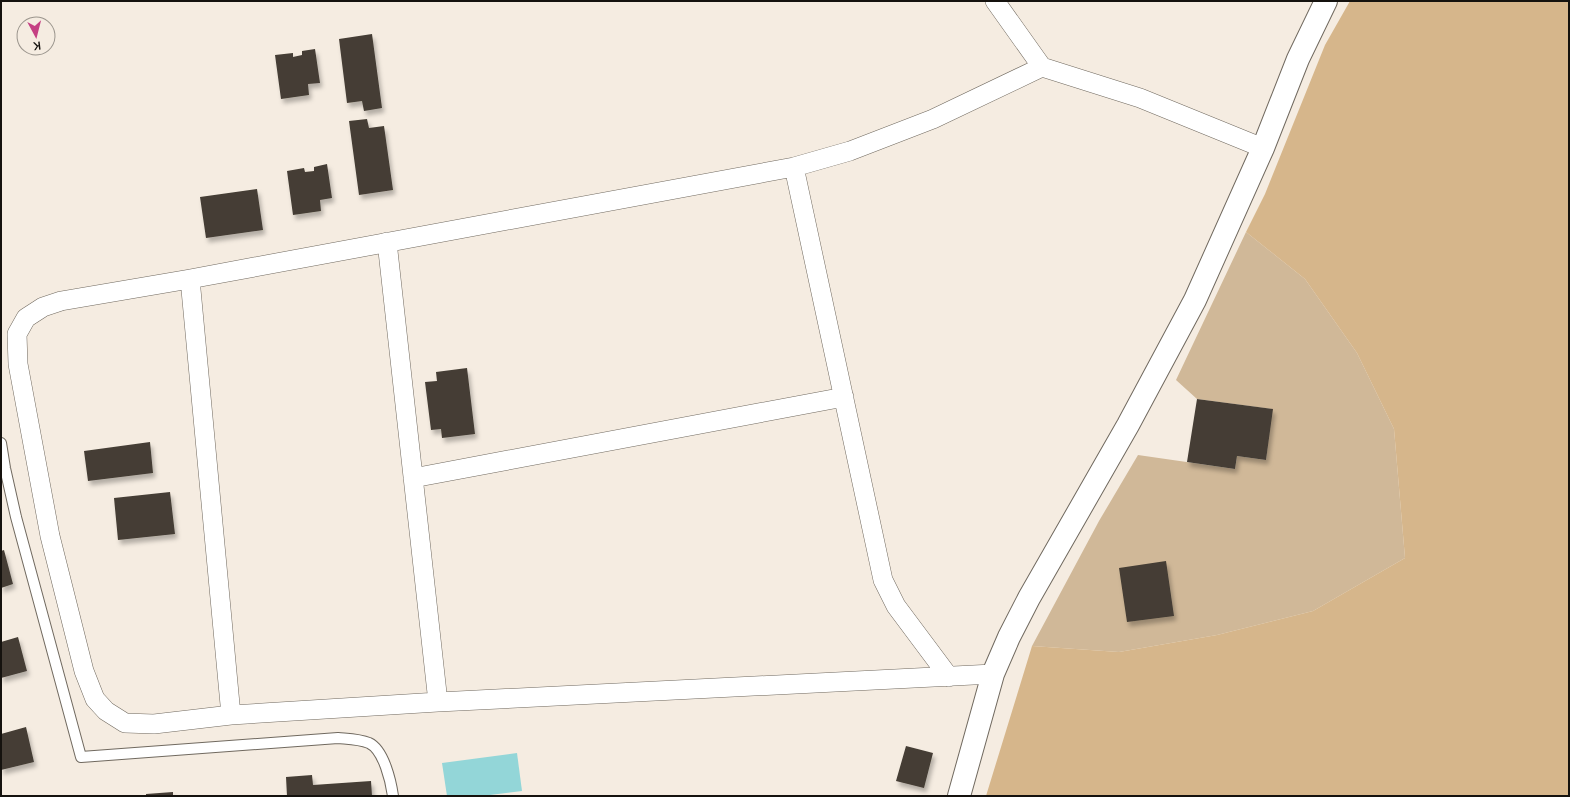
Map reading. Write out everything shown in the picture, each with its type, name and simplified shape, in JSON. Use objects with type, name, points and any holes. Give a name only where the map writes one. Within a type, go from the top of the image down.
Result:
[{"type":"street","points":[[995,1],[1042,67],[1140,98],[1263,148]]},
{"type":"street","points":[[959,796],[994,674],[1009,637],[1029,598],[1124,432],[1195,300],[1263,148],[1298,59],[1326,1]]},
{"type":"street","points":[[994,674],[438,702],[232,715],[154,724],[125,723],[106,711],[95,699],[84,671],[50,536],[18,364],[17,334],[26,318],[43,307],[61,300],[190,279],[794,167],[850,151],[933,120],[1042,67]]},
{"type":"street","points":[[794,167],[883,580],[896,606],[950,677]]},
{"type":"street","points":[[387,242],[438,702]]},
{"type":"street","points":[[190,279],[232,715]]},
{"type":"street","points":[[413,478],[844,397]]},
{"type":"lane","points":[[1,443],[16,517],[81,757],[338,738],[357,739],[371,744],[382,758],[390,777],[393,796]]},
{"type":"shaded area","points":[[1350,1],[1569,1],[1569,796],[986,796],[1032,646],[1119,652],[1217,635],[1313,611],[1405,558],[1394,429],[1357,353],[1305,279],[1246,232],[1265,194],[1325,45]]},
{"type":"shaded area","points":[[1246,232],[1305,279],[1357,353],[1394,429],[1405,558],[1313,611],[1217,635],[1119,652],[1032,646],[1099,521],[1138,455],[1235,469],[1237,456],[1266,460],[1272,409],[1197,399],[1176,380]]},
{"type":"water","points":[[517,753],[522,791],[482,796],[447,796],[442,763]]},
{"type":"building","points":[[372,34],[382,108],[364,111],[362,101],[347,103],[339,39]]},
{"type":"building","points":[[315,49],[320,83],[308,84],[309,95],[281,99],[275,55],[293,53],[293,57],[302,55],[302,51]]},
{"type":"building","points":[[367,119],[369,128],[384,126],[393,190],[359,195],[349,121]]},
{"type":"building","points":[[327,164],[332,198],[320,200],[321,211],[293,215],[287,171],[304,168],[305,172],[314,171],[314,167]]},
{"type":"building","points":[[257,189],[263,230],[206,238],[200,197]]},
{"type":"building","points":[[467,368],[475,434],[442,438],[441,429],[431,430],[425,382],[437,381],[436,372]]},
{"type":"building","points":[[1197,399],[1273,409],[1266,460],[1237,456],[1235,469],[1187,462]]},
{"type":"building","points":[[150,442],[153,473],[88,481],[84,451]]},
{"type":"building","points":[[170,492],[175,534],[118,540],[114,498]]},
{"type":"building","points":[[4,550],[13,584],[1,588],[1,551]]},
{"type":"building","points":[[1166,561],[1174,616],[1127,622],[1119,568]]},
{"type":"building","points":[[18,637],[27,671],[1,678],[1,642]]},
{"type":"building","points":[[26,727],[34,762],[1,770],[1,734]]},
{"type":"building","points":[[906,746],[933,753],[924,788],[896,781]]},
{"type":"building","points":[[312,775],[313,785],[371,781],[372,796],[287,796],[286,777]]},
{"type":"building","points":[[173,792],[173,796],[146,796],[146,794]]}]
